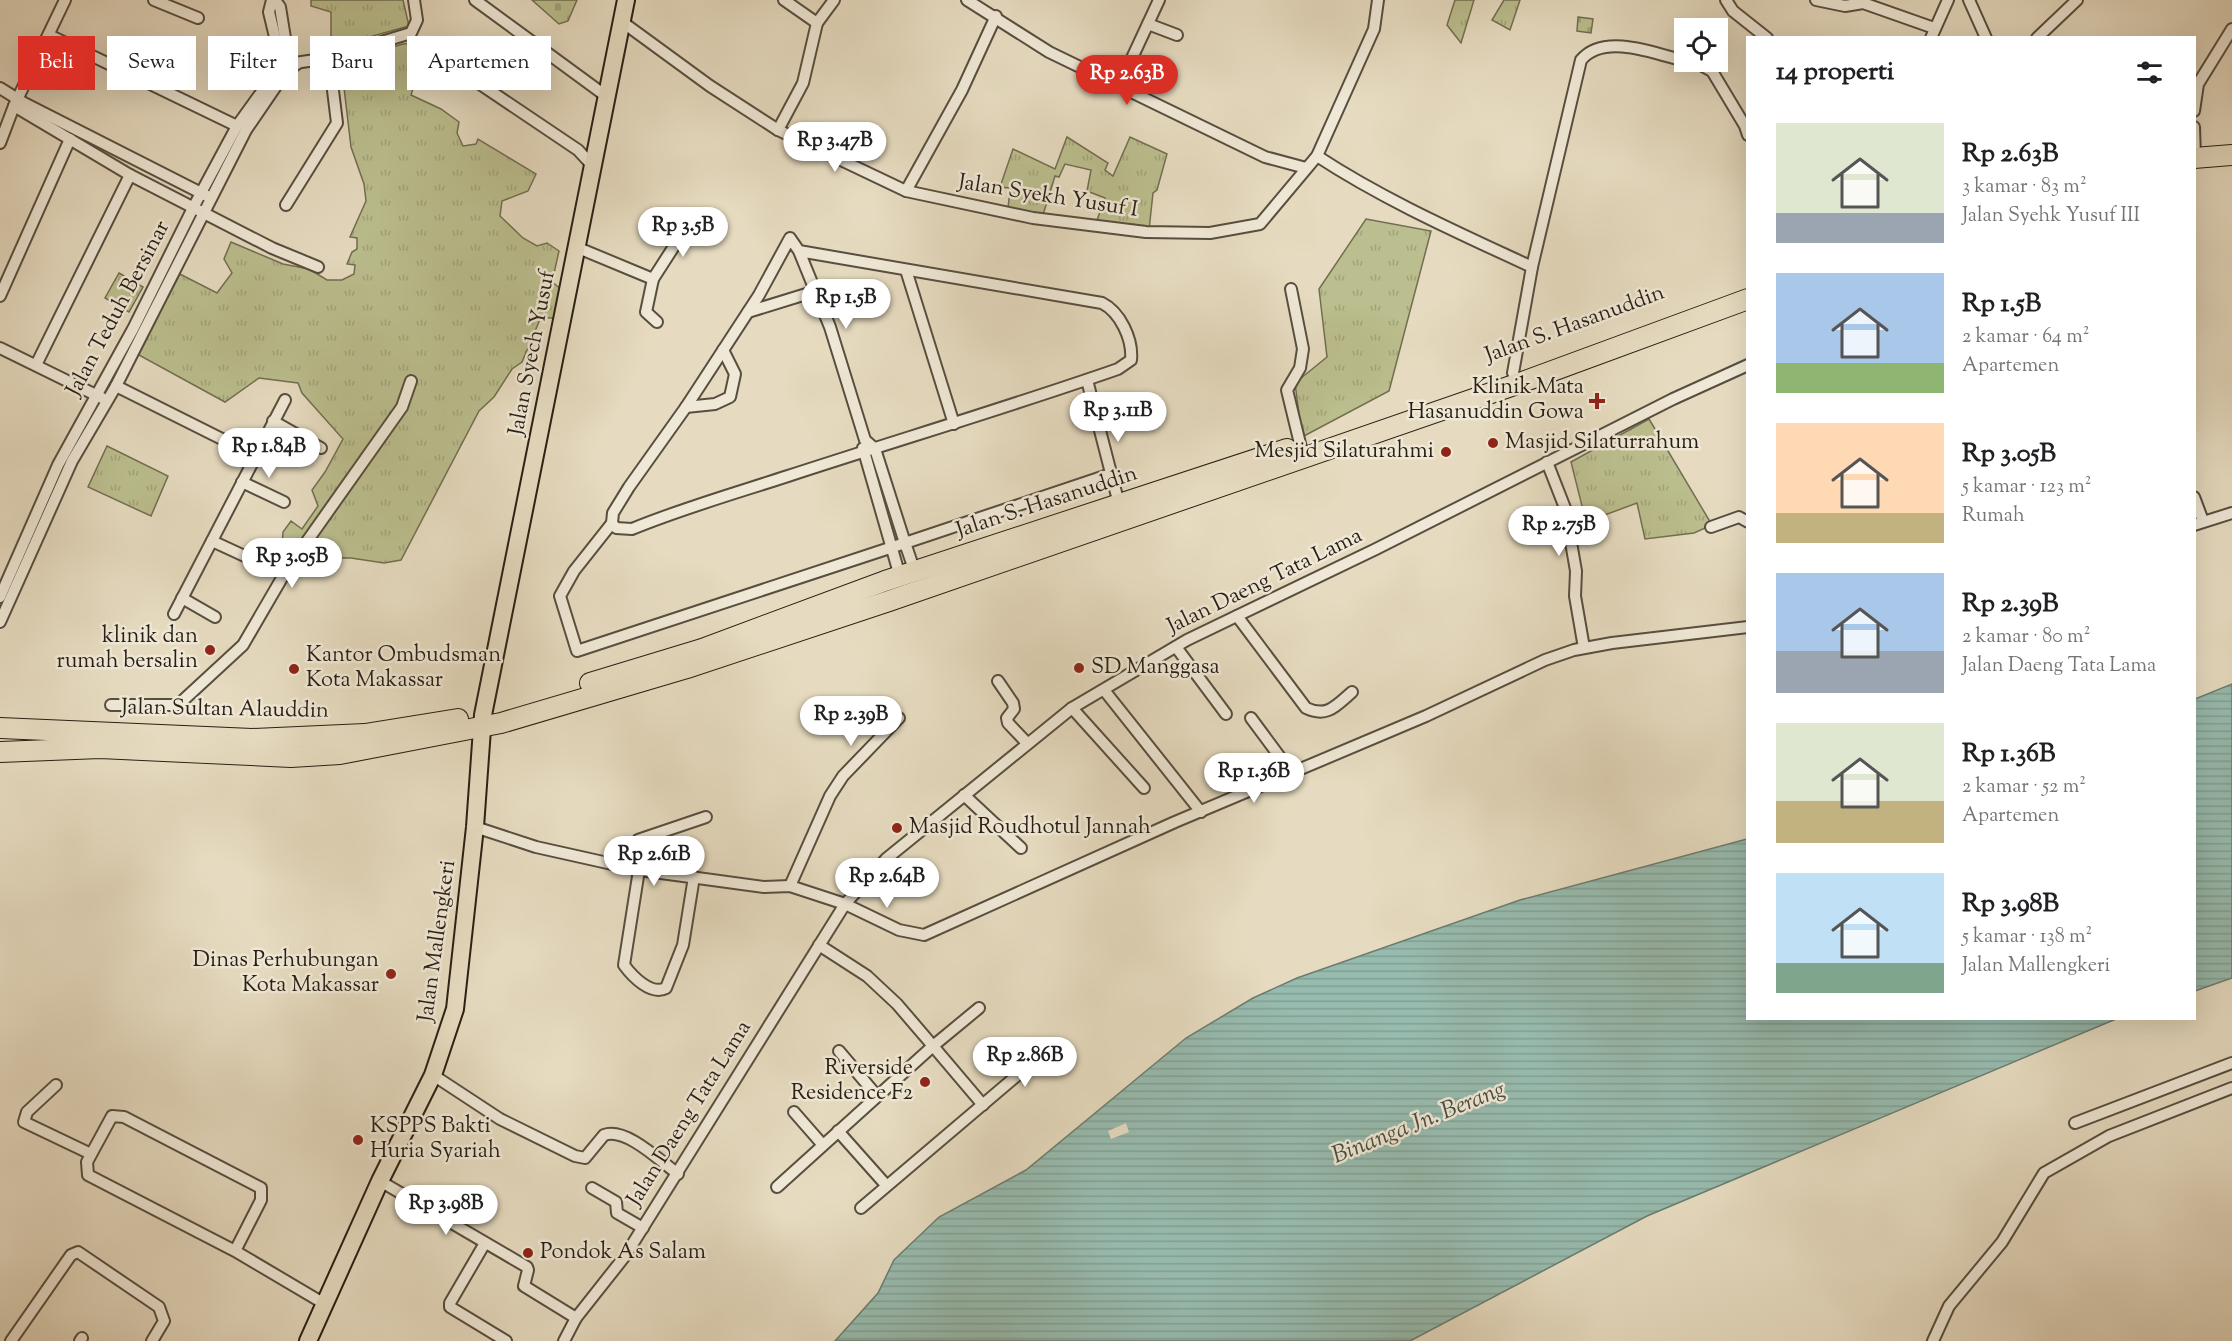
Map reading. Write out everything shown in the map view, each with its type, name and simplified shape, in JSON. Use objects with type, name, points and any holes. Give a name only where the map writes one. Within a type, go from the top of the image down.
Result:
[{"type":"highway","points":[[2196,158],[2232,154]]},
{"type":"highway","points":[[2196,169],[2232,167]]},
{"type":"highway","name":"Jalan S. Hasanuddin","points":[[1485,389],[1513,373],[1542,369],[1746,291]]},
{"type":"highway","name":"Jalan S. Hasanuddin","points":[[705,654],[1746,300]]},
{"type":"highway","name":"Jalan Sultan Alauddin","points":[[0,752],[101,741],[327,736],[482,725],[705,654]]},
{"type":"highway","name":"Jalan Sultan Alauddin","points":[[0,728],[101,741]]},
{"type":"main road","name":"Jalan Syech Yusuf","points":[[482,725],[591,164],[626,0]]},
{"type":"main road","name":"Jalan Mallengkeri","points":[[311,1340],[323,1303],[433,1075],[455,1009],[475,827],[482,725]]},
{"type":"street","points":[[0,143],[16,103],[65,0]]},
{"type":"street","points":[[154,0],[198,18]]},
{"type":"street","points":[[274,0],[269,12],[277,36]]},
{"type":"street","points":[[395,38],[411,33],[417,21],[414,0]]},
{"type":"street","points":[[475,0],[606,96]]},
{"type":"street","points":[[784,0],[817,23]]},
{"type":"street","points":[[777,129],[803,83],[817,23],[834,0]]},
{"type":"street","points":[[967,0],[996,16],[1049,52],[1264,157],[1306,168]]},
{"type":"street","points":[[1119,86],[1158,0]]},
{"type":"street","name":"Jalan Syekh Yusuf I","points":[[621,21],[710,86],[777,129],[906,191],[1034,218],[1146,232],[1210,233],[1260,224],[1317,156],[1374,29],[1378,0]]},
{"type":"street","points":[[1726,0],[1733,11],[1764,36]]},
{"type":"street","points":[[1816,0],[1845,6],[1863,3],[1932,33],[1948,0]]},
{"type":"street","points":[[1969,0],[1985,36]]},
{"type":"street","points":[[2039,36],[2077,0]]},
{"type":"street","points":[[906,191],[962,90],[996,16]]},
{"type":"street","points":[[1148,24],[1177,35]]},
{"type":"street","points":[[2196,98],[2198,84],[2232,28]]},
{"type":"street","points":[[49,35],[237,126]]},
{"type":"street","points":[[1513,373],[1532,267],[1581,60],[1600,48],[1631,47],[1674,58]]},
{"type":"street","points":[[1713,72],[1746,129]]},
{"type":"street","points":[[0,88],[16,103],[130,176],[200,209]]},
{"type":"street","name":"Jalan Teduh Bersinar","points":[[0,597],[58,465],[102,398],[116,386],[237,126],[268,90]]},
{"type":"street","name":"Jalan Teduh Bersinar","points":[[206,196],[272,90]]},
{"type":"street","points":[[286,205],[337,123],[333,90]]},
{"type":"street","points":[[489,90],[578,150],[591,164]]},
{"type":"street","points":[[16,103],[206,196]]},
{"type":"street","points":[[0,296],[70,139]]},
{"type":"street","points":[[1317,156],[1352,179],[1532,267]]},
{"type":"street","points":[[36,365],[130,176]]},
{"type":"street","name":"Jalan Teduh Bersinar","points":[[200,209],[272,248],[318,267]]},
{"type":"street","name":"Jalan Teduh Bersinar","points":[[0,622],[102,398],[200,209]]},
{"type":"street","points":[[657,322],[646,312],[653,279],[689,223]]},
{"type":"street","points":[[910,583],[905,543],[875,449],[865,440],[816,291],[799,250],[790,238],[748,312],[686,407],[644,462],[615,510],[612,523],[574,571],[560,596],[577,651],[905,543],[1111,474]]},
{"type":"street","points":[[576,247],[653,279]]},
{"type":"street","points":[[612,523],[620,530],[632,529],[758,485],[1087,380],[1126,365],[1131,360],[1120,318],[1112,308],[1083,298],[906,270],[799,250]]},
{"type":"street","points":[[906,270],[954,424]]},
{"type":"street","points":[[1292,289],[1303,349],[1299,368],[1287,390],[1302,451]]},
{"type":"street","points":[[748,312],[816,291]]},
{"type":"street","points":[[0,348],[102,398]]},
{"type":"street","points":[[686,407],[715,404],[730,396],[735,374],[723,350]]},
{"type":"street","name":"Jalan Daeng Tata Lama","points":[[564,1341],[576,1318],[625,1256],[678,1174],[845,904],[858,886],[886,859],[1072,708],[1176,646],[1746,366]]},
{"type":"street","points":[[1087,380],[1122,512]]},
{"type":"street","points":[[111,705],[178,705],[243,645],[286,572],[402,407],[411,381]]},
{"type":"street","points":[[116,386],[254,455]]},
{"type":"street","points":[[174,614],[254,455],[285,400]]},
{"type":"street","points":[[273,421],[321,448]]},
{"type":"street","points":[[865,440],[862,453],[892,547],[910,583]]},
{"type":"street","points":[[1548,462],[1565,508],[1576,571],[1575,596],[1584,648]]},
{"type":"street","points":[[242,482],[284,502]]},
{"type":"street","points":[[2196,507],[2199,523],[2232,513]]},
{"type":"street","points":[[1711,527],[1739,517],[1746,521]]},
{"type":"street","points":[[212,541],[251,560]]},
{"type":"street","points":[[182,598],[215,617]]},
{"type":"street","points":[[1237,616],[1306,708],[1316,713],[1326,713],[1352,692]]},
{"type":"street","points":[[475,827],[536,847],[639,870],[764,887],[790,886],[845,904],[899,930],[924,935],[1291,772],[1426,716],[1545,660],[1584,648],[1746,627]]},
{"type":"street","points":[[1176,646],[1226,714]]},
{"type":"street","points":[[998,681],[1014,703],[1014,710],[1007,718],[1008,723],[1027,743]]},
{"type":"street","points":[[1104,690],[1201,812]]},
{"type":"street","points":[[1072,708],[1144,788]]},
{"type":"street","points":[[790,886],[830,796],[843,776],[899,718]]},
{"type":"street","points":[[1251,718],[1291,772]]},
{"type":"street","points":[[964,795],[1021,849]]},
{"type":"street","points":[[623,867],[638,840],[706,817]]},
{"type":"street","points":[[639,870],[624,965],[648,987],[656,990],[666,988],[683,945],[694,878]]},
{"type":"street","points":[[819,945],[867,976],[897,1004],[983,1105]]},
{"type":"street","points":[[777,1187],[822,1144],[979,1008]]},
{"type":"street","points":[[861,1208],[1047,1050]]},
{"type":"street","points":[[839,1051],[877,1096]]},
{"type":"street","points":[[2075,1123],[2232,1063]]},
{"type":"street","points":[[433,1075],[500,1119],[575,1156],[585,1158],[604,1135],[617,1133],[628,1137],[678,1174]]},
{"type":"street","points":[[56,1085],[27,1112],[24,1122],[91,1154]]},
{"type":"street","points":[[1933,1341],[1949,1306],[2002,1242],[2044,1173],[2109,1136],[2232,1088]]},
{"type":"street","points":[[794,1112],[822,1144]]},
{"type":"street","points":[[235,1251],[261,1200],[260,1187],[118,1116],[110,1118],[86,1166],[88,1175],[235,1251],[323,1303]]},
{"type":"street","points":[[838,1131],[886,1185]]},
{"type":"street","points":[[380,1181],[527,1267],[524,1286],[576,1318]]},
{"type":"street","points":[[592,1188],[616,1202],[617,1213],[643,1228]]},
{"type":"street","points":[[485,1243],[452,1298],[450,1307],[506,1341]]},
{"type":"street","points":[[11,1341],[71,1255],[78,1252],[159,1307],[164,1321],[152,1341]]},
{"type":"green space","points":[[311,0],[403,0],[409,26],[373,36],[331,36],[331,12],[311,6]]},
{"type":"green space","points":[[532,0],[577,0],[568,21],[559,24]]},
{"type":"green space","points":[[1455,0],[1474,0],[1461,43],[1447,25]]},
{"type":"green space","points":[[1504,0],[1520,0],[1510,30],[1492,20]]},
{"type":"green space","points":[[1578,17],[1593,19],[1591,33],[1577,31]]},
{"type":"green space","points":[[407,44],[407,90],[413,90],[411,95],[441,109],[459,122],[457,133],[463,146],[476,144],[478,139],[536,174],[528,191],[502,201],[500,216],[523,238],[537,246],[547,243],[559,251],[552,282],[561,289],[560,319],[541,317],[522,362],[512,369],[494,397],[479,411],[401,560],[384,563],[351,558],[317,558],[282,547],[283,532],[291,521],[302,529],[318,506],[312,490],[343,439],[302,393],[298,383],[259,378],[225,402],[137,354],[180,274],[217,293],[232,273],[224,259],[231,242],[283,264],[309,269],[327,280],[342,280],[354,274],[355,265],[347,264],[352,252],[357,249],[357,238],[350,237],[366,201],[364,184],[351,147],[344,90],[395,90],[395,46]]},
{"type":"green space","points":[[1067,137],[1108,163],[1105,170],[1113,176],[1130,137],[1167,154],[1157,190],[1153,193],[1149,230],[1096,223],[1105,198],[1087,191],[1091,170],[1065,164],[1059,177],[1055,176],[1042,218],[1008,209],[1010,188],[1000,187],[1013,149],[1055,169]]},
{"type":"green space","points":[[1366,219],[1431,231],[1389,391],[1302,437],[1295,383],[1327,357],[1319,289]]},
{"type":"green space","points":[[119,273],[143,287],[129,312],[105,298]]},
{"type":"green space","points":[[1649,419],[1712,525],[1694,533],[1645,539],[1637,503],[1586,522],[1571,462]]},
{"type":"green space","points":[[107,446],[168,476],[151,516],[88,487]]},
{"type":"water","points":[[2232,684],[2232,978],[2196,991],[2196,699]]},
{"type":"water","name":"Binanga Jn. Berang","points":[[1746,839],[1746,1020],[2114,1020],[1647,1216],[1410,1341],[835,1341],[878,1293],[894,1260],[939,1217],[1026,1170],[1186,1038],[1253,998],[1297,978],[1520,900]]},
{"type":"pier","points":[[1126,1123],[1129,1132],[1111,1139],[1108,1131]]},
{"type":"place","name":"Klinik Mata Hasanuddin Gowa","points":[[1597,401]]},
{"type":"place","name":"Masjid Silaturrahum","points":[[1493,443]]},
{"type":"place","name":"Mesjid Silaturahmi","points":[[1446,452]]},
{"type":"place","name":"klinik dan rumah bersalin","points":[[210,650]]},
{"type":"place","name":"SD Manggasa","points":[[1079,668]]},
{"type":"place","name":"Kantor Ombudsman Kota Makassar","points":[[294,669]]},
{"type":"place","name":"Masjid Roudhotul Jannah","points":[[897,828]]},
{"type":"place","name":"Dinas Perhubungan Kota Makassar","points":[[391,974]]},
{"type":"place","name":"Riverside Residence F2","points":[[925,1082]]},
{"type":"place","name":"KSPPS Bakti Huria Syariah","points":[[358,1140]]},
{"type":"place","name":"Pondok As Salam","points":[[528,1253]]}]
